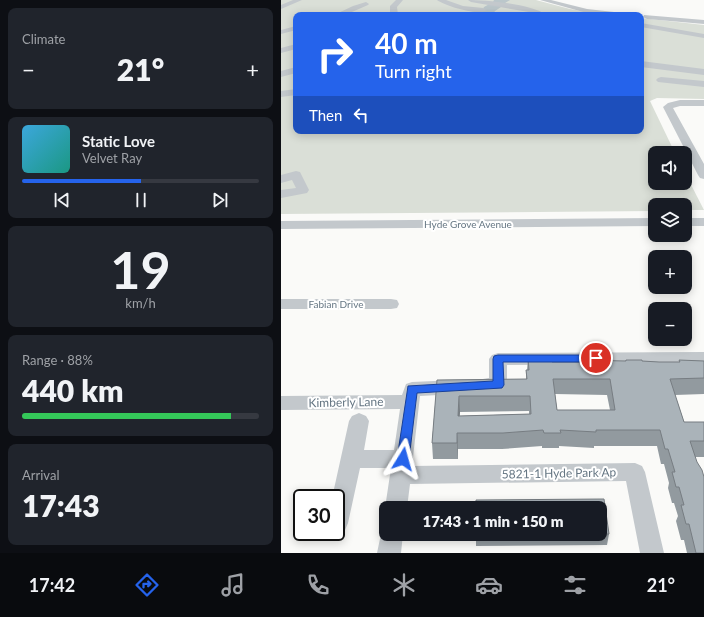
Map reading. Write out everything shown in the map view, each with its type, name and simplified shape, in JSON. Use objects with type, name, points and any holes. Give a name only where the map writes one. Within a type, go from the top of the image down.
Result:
[{"type":"street","points":[[281,7],[299,0]]},
{"type":"street","points":[[394,12],[393,6],[400,0]]},
{"type":"street","points":[[440,0],[462,8],[493,12]]},
{"type":"street","points":[[471,0],[536,12]]},
{"type":"street","points":[[543,0],[596,12]]},
{"type":"street","points":[[347,12],[356,6],[366,4]]},
{"type":"street","points":[[644,16],[704,22]]},
{"type":"street","points":[[644,26],[704,36]]},
{"type":"street","points":[[281,32],[293,29]]},
{"type":"street","points":[[281,51],[293,47]]},
{"type":"street","points":[[644,64],[704,72]]},
{"type":"street","points":[[281,74],[293,71]]},
{"type":"street","points":[[661,80],[704,84]]},
{"type":"street","points":[[281,94],[293,92]]},
{"type":"street","points":[[704,103],[680,103],[670,105],[668,107],[704,175]]},
{"type":"street","points":[[281,179],[297,175],[303,190],[281,194]]},
{"type":"street","name":"Hyde Grove Avenue","points":[[281,225],[648,222]]},
{"type":"street","points":[[692,222],[704,222]]},
{"type":"street","name":"Fabian Drive","points":[[281,304],[391,304]]},
{"type":"street","name":"Kimberly Lane","points":[[281,403],[411,395],[498,385],[498,359],[704,358]]},
{"type":"street","points":[[397,501],[411,395]]},
{"type":"street","points":[[345,489],[359,421]]},
{"type":"street","points":[[352,459],[402,467]]},
{"type":"street","name":"5821-1 Hyde Park Ap","points":[[402,467],[635,472],[652,553]]},
{"type":"street","points":[[389,553],[391,541]]},
{"type":"shaded area","points":[[281,0],[536,0],[588,12],[293,12],[293,134],[644,134],[644,18],[704,25],[704,99],[657,98],[650,101],[672,146],[648,146],[648,190],[692,190],[692,187],[704,210],[692,210],[692,198],[648,198],[648,211],[281,214]]},
{"type":"shaded area","points":[[494,0],[510,0],[500,6],[501,7],[494,12],[470,12],[483,9]]},
{"type":"building","points":[[528,358],[551,358],[552,362],[579,362],[578,360],[642,360],[659,362],[680,362],[679,360],[704,361],[704,378],[670,379],[684,422],[704,422],[704,441],[690,441],[704,477],[704,553],[696,553],[689,524],[686,524],[681,505],[684,505],[679,487],[676,487],[672,472],[675,472],[668,449],[665,449],[660,430],[596,430],[596,432],[560,430],[561,433],[544,433],[543,430],[503,433],[457,433],[457,443],[432,443],[437,380],[527,379],[526,370],[529,370]],"holes":[[[553,379],[610,379],[615,410],[557,410]],[[459,396],[530,396],[531,414],[458,416]]]},
{"type":"building","points":[[604,499],[604,501],[476,501]]},
{"type":"building","points":[[607,520],[609,534],[607,534]]},
{"type":"route","points":[[403,459],[412,389],[498,385],[498,359],[596,358]]}]
